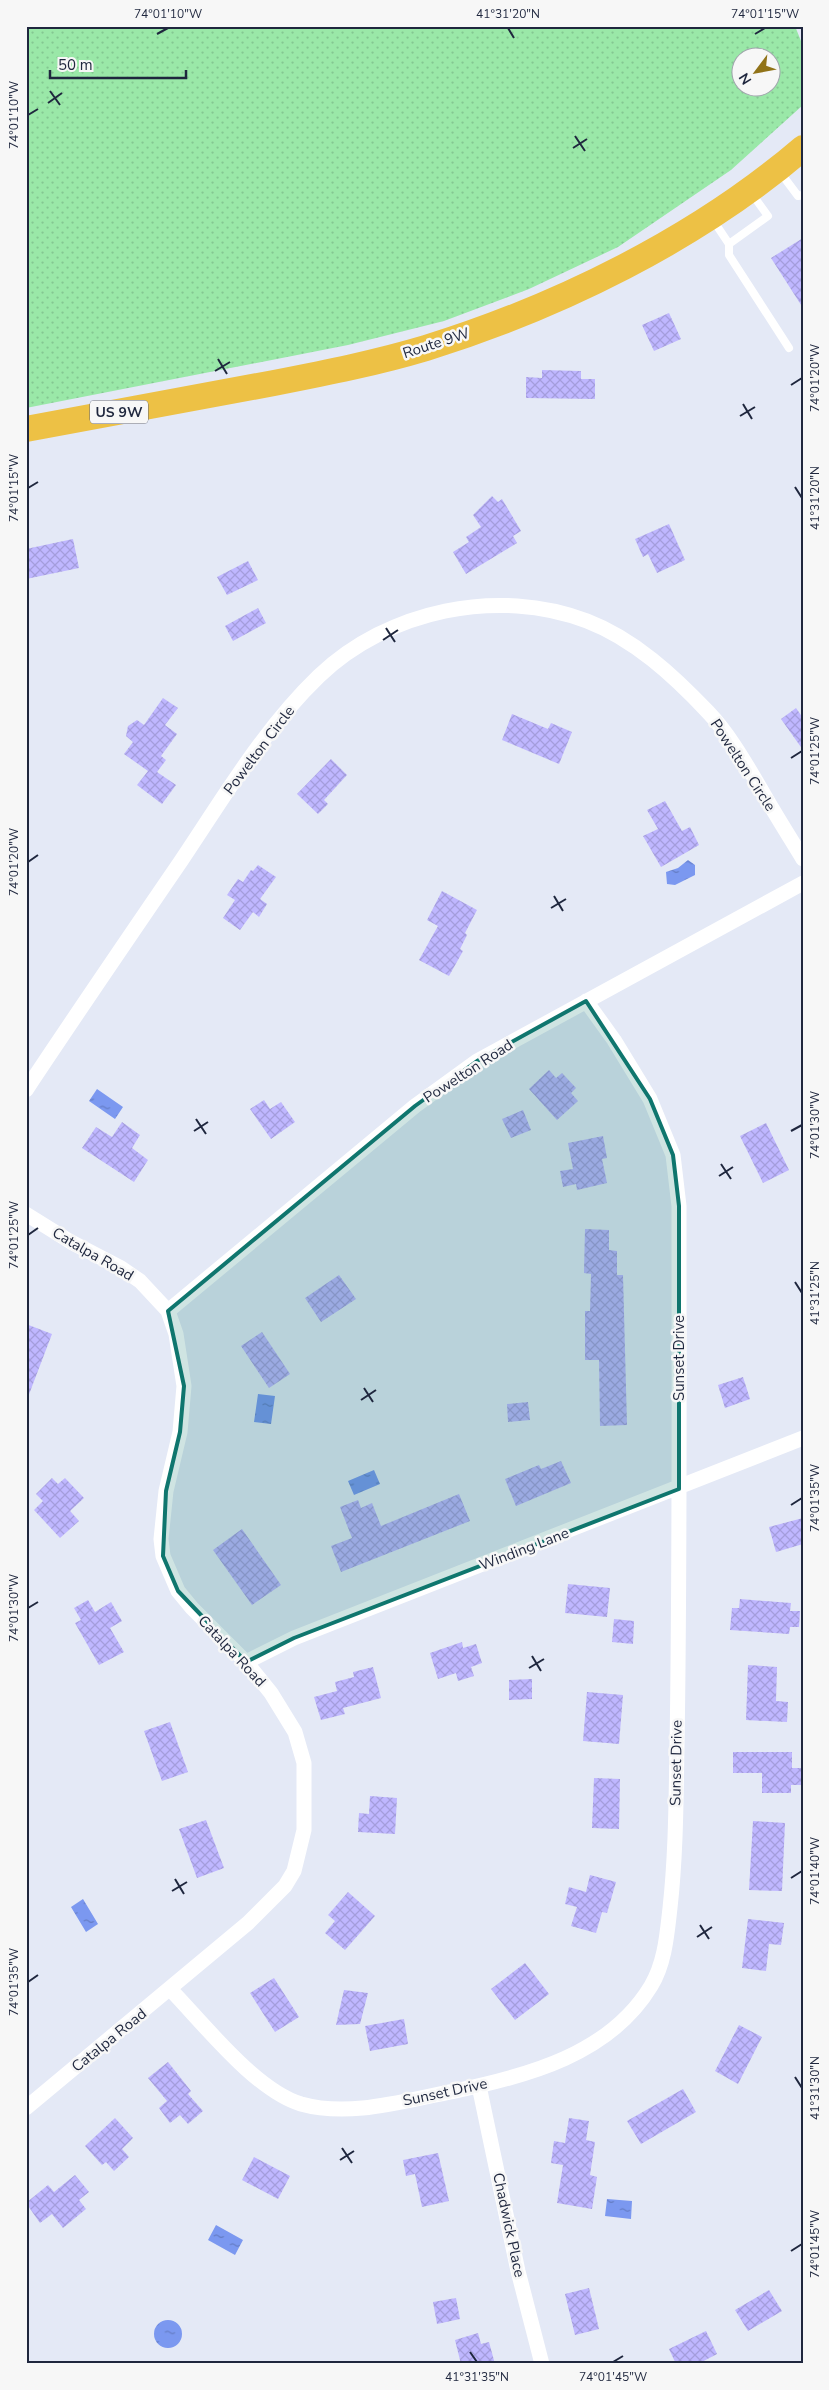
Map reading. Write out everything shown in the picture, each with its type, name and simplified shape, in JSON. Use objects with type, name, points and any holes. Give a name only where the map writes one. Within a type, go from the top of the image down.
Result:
[{"type":"highway","name":"Route 9W","points":[[26,429],[212,395],[387,358],[426,348],[485,327],[608,274],[710,216],[777,169],[803,148]]},
{"type":"street","name":"Powelton Circle","points":[[26,1090],[97,981],[276,721],[320,675],[344,655],[399,625],[432,612],[500,606],[560,612],[589,621],[639,650],[661,667],[710,713],[747,765],[803,859]]},
{"type":"street","name":"Powelton Road","points":[[168,1311],[415,1106],[477,1062],[803,883]]},
{"type":"street","name":"Sunset Drive","points":[[170,1989],[249,2072],[271,2088],[300,2103],[325,2107],[359,2108],[478,2086],[536,2070],[586,2048],[617,2028],[654,1983],[667,1940],[674,1869],[679,1488],[679,1206],[673,1155],[650,1099],[614,1040],[586,1001]]},
{"type":"street","name":"Catalpa Road","points":[[26,1214],[71,1242],[122,1268],[140,1281],[168,1311],[176,1334],[184,1386],[180,1432],[166,1491],[161,1539],[163,1556],[178,1592],[246,1662],[271,1692],[295,1732],[304,1763],[304,1830],[294,1871],[285,1886],[248,1923],[26,2108]]},
{"type":"street","name":"Winding Lane","points":[[246,1662],[294,1638],[803,1438]]},
{"type":"street","name":"Chadwick Place","points":[[478,2086],[518,2271],[542,2364]]},
{"type":"lane","points":[[777,169],[798,196],[803,195]]},
{"type":"lane","points":[[729,244],[768,216],[749,189]]},
{"type":"lane","points":[[710,216],[729,244],[730,255],[789,348]]},
{"type":"highlighted area","points":[[586,1001],[650,1099],[673,1155],[679,1206],[679,1489],[294,1638],[246,1662],[178,1591],[163,1556],[166,1491],[180,1432],[184,1386],[168,1311],[415,1106],[477,1061]]},
{"type":"green space","points":[[26,26],[795,26],[803,46],[803,105],[731,170],[618,247],[529,289],[444,321],[348,345],[26,408]]},
{"type":"water","points":[[688,860],[695,865],[695,875],[675,885],[667,884],[666,872],[678,868]]},
{"type":"water","points":[[97,1089],[123,1107],[115,1119],[89,1101]]},
{"type":"water","points":[[258,1394],[275,1396],[271,1424],[254,1422]]},
{"type":"water","points":[[374,1470],[380,1484],[354,1495],[348,1481]]},
{"type":"water","points":[[83,1899],[98,1924],[86,1932],[71,1907]]},
{"type":"water","points":[[607,2199],[632,2201],[631,2219],[605,2216]]},
{"type":"water","points":[[216,2225],[243,2240],[235,2255],[208,2240]]},
{"type":"water","points":[[168,2320],[178,2324],[182,2334],[178,2344],[168,2348],[158,2344],[154,2334],[158,2324]]},
{"type":"building","points":[[803,238],[803,308],[771,258]]},
{"type":"building","points":[[669,313],[681,339],[654,351],[642,325]]},
{"type":"building","points":[[542,370],[581,371],[581,379],[595,379],[595,399],[526,398],[526,377],[542,378]]},
{"type":"building","points":[[492,496],[498,502],[502,499],[521,531],[513,536],[517,543],[466,574],[453,552],[469,542],[466,537],[481,527],[473,515]]},
{"type":"building","points":[[669,524],[685,560],[657,573],[648,554],[643,557],[635,539]]},
{"type":"building","points":[[73,539],[79,568],[26,579],[26,549]]},
{"type":"building","points":[[248,561],[258,580],[227,595],[217,577]]},
{"type":"building","points":[[258,608],[266,623],[233,641],[225,626]]},
{"type":"building","points":[[163,698],[178,708],[165,725],[177,734],[161,756],[166,760],[157,772],[176,785],[162,804],[137,785],[148,771],[124,754],[133,742],[126,736],[128,726],[137,720],[144,725]]},
{"type":"building","points":[[796,708],[803,718],[803,750],[781,719]]},
{"type":"building","points":[[512,714],[548,729],[551,723],[572,732],[559,764],[502,740]]},
{"type":"building","points":[[331,759],[347,775],[324,800],[328,804],[318,814],[297,794]]},
{"type":"building","points":[[665,801],[682,831],[690,827],[699,845],[661,867],[643,836],[658,829],[647,810]]},
{"type":"building","points":[[258,865],[276,877],[260,899],[267,904],[259,917],[253,912],[240,930],[223,918],[235,900],[227,895],[238,879],[243,882],[251,870],[253,871]]},
{"type":"building","points":[[442,891],[477,910],[465,933],[467,935],[460,949],[463,951],[449,976],[419,960],[438,926],[427,920]]},
{"type":"building","points":[[549,1070],[556,1078],[562,1073],[576,1088],[571,1093],[578,1101],[557,1120],[529,1089]]},
{"type":"building","points":[[264,1100],[270,1109],[281,1102],[295,1122],[271,1139],[250,1109]]},
{"type":"building","points":[[523,1110],[531,1130],[511,1138],[502,1119]]},
{"type":"building","points":[[122,1122],[140,1135],[132,1148],[148,1160],[134,1182],[82,1148],[96,1127],[112,1137]]},
{"type":"building","points":[[766,1123],[789,1170],[763,1183],[740,1136]]},
{"type":"building","points":[[603,1136],[607,1158],[602,1159],[607,1183],[577,1190],[576,1184],[563,1187],[560,1171],[573,1169],[568,1143]]},
{"type":"building","points":[[585,1229],[609,1230],[609,1250],[617,1251],[617,1275],[623,1275],[627,1425],[600,1426],[599,1360],[585,1360],[585,1311],[590,1311],[591,1274],[584,1273]]},
{"type":"building","points":[[339,1275],[356,1299],[321,1322],[305,1298]]},
{"type":"building","points":[[26,1324],[52,1334],[28,1397],[26,1397]]},
{"type":"building","points":[[262,1332],[290,1374],[269,1388],[241,1346]]},
{"type":"building","points":[[743,1377],[750,1399],[725,1408],[718,1385]]},
{"type":"building","points":[[528,1402],[530,1420],[508,1422],[507,1404]]},
{"type":"building","points":[[561,1461],[571,1483],[516,1506],[505,1479],[539,1465],[541,1469]]},
{"type":"building","points":[[52,1478],[58,1484],[65,1478],[84,1498],[70,1511],[79,1521],[60,1538],[34,1510],[43,1501],[36,1494]]},
{"type":"building","points":[[459,1494],[470,1521],[341,1572],[331,1546],[352,1538],[340,1507],[358,1500],[361,1508],[372,1503],[381,1526]]},
{"type":"building","points":[[803,1518],[803,1544],[776,1552],[769,1527]]},
{"type":"building","points":[[242,1529],[281,1585],[252,1605],[213,1550]]},
{"type":"building","points":[[568,1584],[610,1588],[607,1617],[565,1613]]},
{"type":"building","points":[[740,1599],[791,1603],[790,1611],[800,1611],[799,1627],[790,1627],[789,1634],[730,1630],[732,1608],[739,1608]]},
{"type":"building","points":[[88,1600],[95,1612],[111,1602],[122,1621],[110,1628],[124,1652],[99,1665],[75,1623],[81,1620],[74,1608]]},
{"type":"building","points":[[614,1619],[634,1621],[633,1644],[612,1642]]},
{"type":"building","points":[[462,1642],[463,1648],[476,1644],[482,1663],[471,1667],[474,1676],[458,1681],[456,1673],[438,1679],[430,1653]]},
{"type":"building","points":[[748,1665],[777,1667],[776,1701],[788,1702],[787,1722],[746,1720]]},
{"type":"building","points":[[373,1667],[381,1698],[343,1708],[345,1714],[321,1720],[314,1697],[337,1691],[335,1682],[354,1677],[353,1672]]},
{"type":"building","points":[[532,1679],[532,1699],[509,1700],[509,1680]]},
{"type":"building","points":[[587,1692],[623,1695],[619,1744],[583,1741]]},
{"type":"building","points":[[170,1722],[188,1772],[162,1781],[144,1731]]},
{"type":"building","points":[[733,1752],[792,1752],[792,1768],[802,1768],[802,1785],[791,1785],[791,1793],[762,1793],[762,1773],[733,1773]]},
{"type":"building","points":[[594,1778],[620,1779],[619,1829],[592,1828]]},
{"type":"building","points":[[370,1796],[397,1798],[395,1834],[358,1832],[359,1813],[369,1814]]},
{"type":"building","points":[[206,1820],[224,1868],[197,1878],[179,1829]]},
{"type":"building","points":[[753,1821],[785,1823],[782,1891],[749,1890]]},
{"type":"building","points":[[590,1875],[616,1882],[607,1913],[602,1912],[596,1933],[571,1926],[577,1907],[565,1904],[569,1887],[586,1892]]},
{"type":"building","points":[[348,1892],[375,1916],[345,1950],[325,1933],[335,1921],[328,1915]]},
{"type":"building","points":[[748,1919],[784,1923],[781,1945],[769,1944],[766,1971],[742,1968]]},
{"type":"building","points":[[525,1963],[549,1994],[515,2020],[491,1989]]},
{"type":"building","points":[[274,1978],[299,2017],[275,2032],[250,1993]]},
{"type":"building","points":[[344,1990],[368,1993],[360,2024],[336,2025]]},
{"type":"building","points":[[404,2019],[408,2044],[370,2051],[365,2026]]},
{"type":"building","points":[[739,2025],[762,2037],[738,2084],[715,2071]]},
{"type":"building","points":[[168,2062],[191,2091],[188,2094],[203,2111],[188,2124],[180,2115],[170,2123],[159,2108],[167,2101],[148,2078]]},
{"type":"building","points":[[683,2089],[696,2112],[641,2144],[627,2121]]},
{"type":"building","points":[[115,2118],[133,2138],[122,2149],[129,2157],[114,2171],[106,2162],[102,2165],[85,2146]]},
{"type":"building","points":[[569,2118],[589,2121],[586,2140],[595,2142],[590,2175],[597,2177],[592,2209],[557,2203],[563,2165],[551,2163],[554,2141],[565,2143]]},
{"type":"building","points":[[438,2153],[449,2201],[422,2207],[415,2174],[406,2176],[403,2160]]},
{"type":"building","points":[[254,2157],[290,2176],[278,2199],[242,2180]]},
{"type":"building","points":[[75,2175],[89,2192],[79,2200],[86,2209],[63,2228],[52,2214],[40,2223],[26,2203],[48,2185],[54,2192]]},
{"type":"building","points":[[589,2288],[599,2329],[575,2335],[565,2294]]},
{"type":"building","points":[[769,2290],[782,2311],[748,2331],[735,2310]]},
{"type":"building","points":[[456,2298],[460,2319],[437,2324],[433,2302]]},
{"type":"building","points":[[706,2331],[717,2354],[698,2364],[676,2364],[669,2349]]},
{"type":"building","points":[[478,2333],[481,2344],[489,2342],[495,2364],[461,2364],[455,2340]]}]
